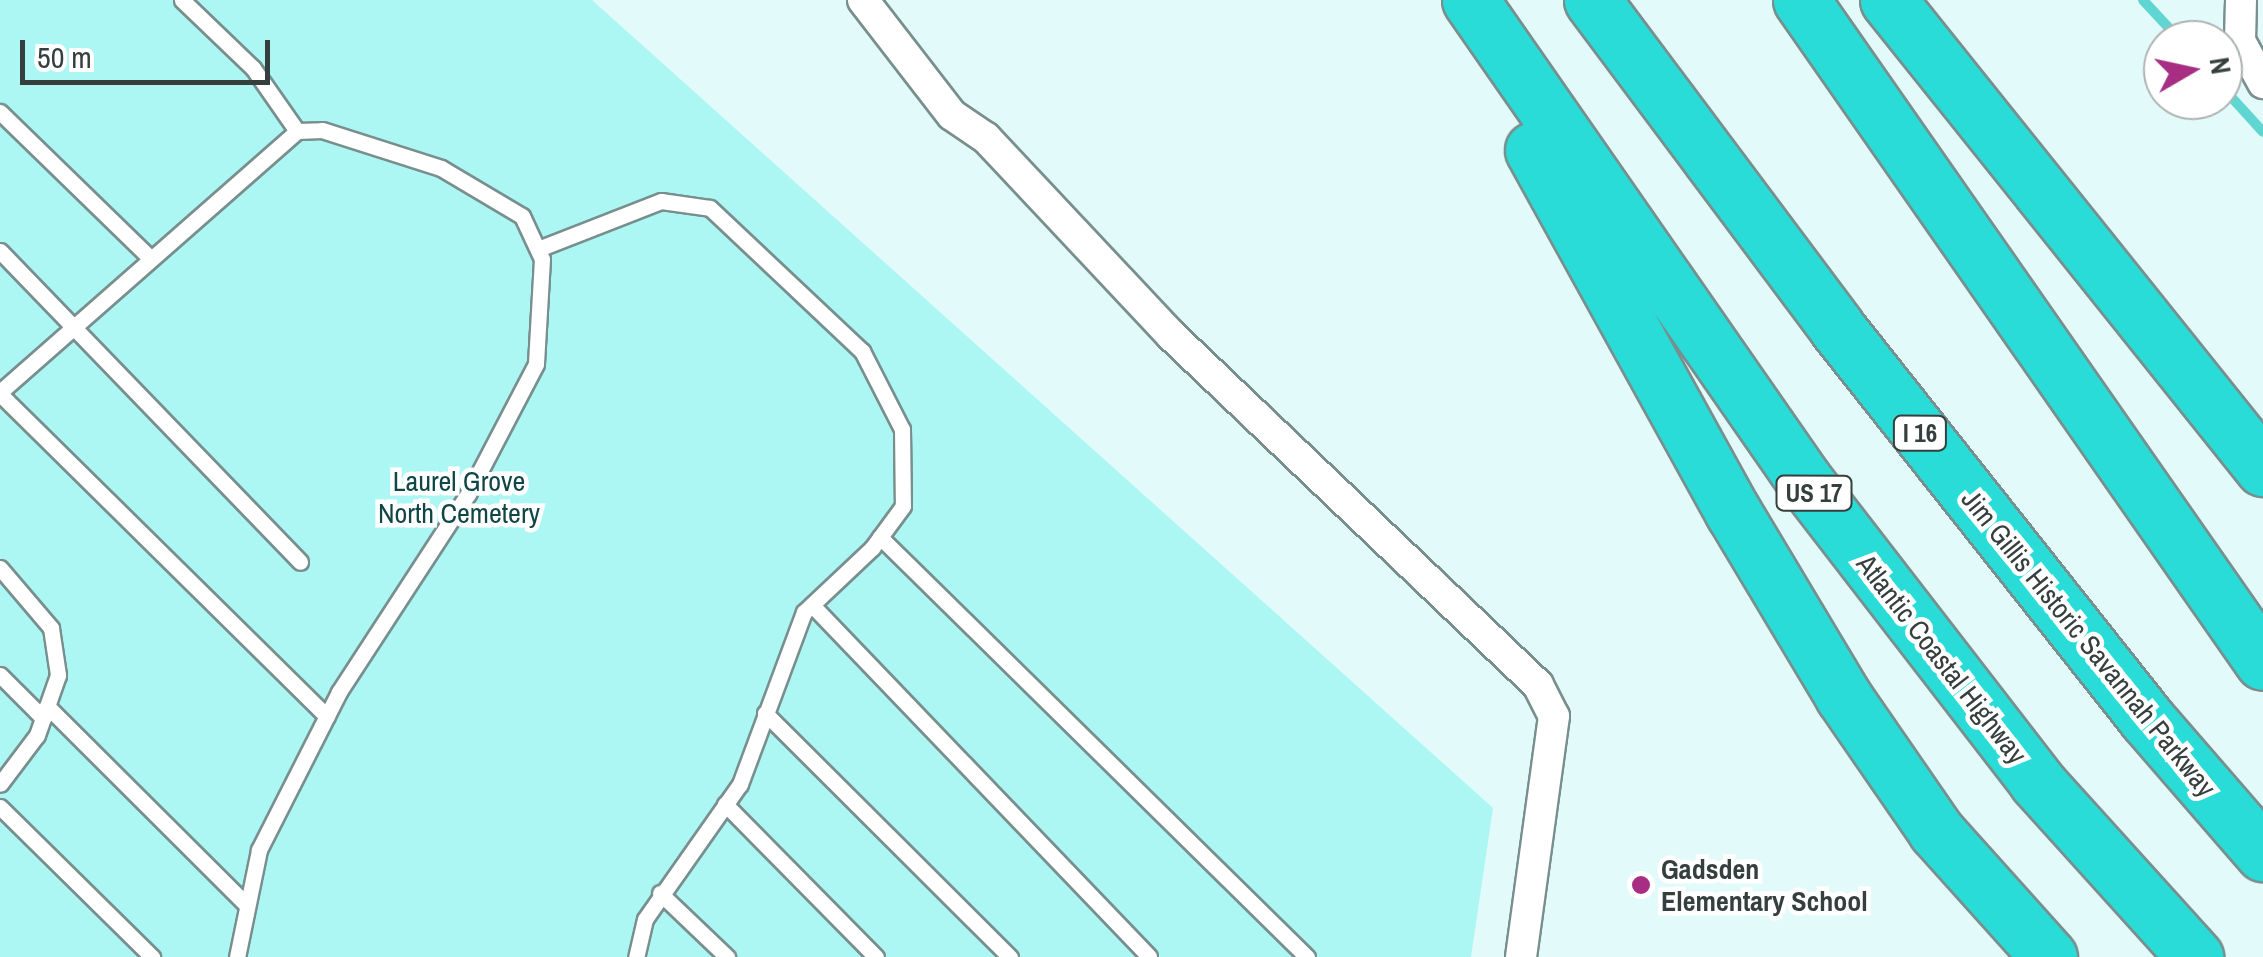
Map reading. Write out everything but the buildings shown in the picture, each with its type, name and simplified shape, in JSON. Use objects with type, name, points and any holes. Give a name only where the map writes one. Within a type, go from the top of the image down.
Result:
[{"type":"highway","points":[[1458,0],[1724,496],[1843,696],[1936,831],[2049,957]]},
{"type":"highway","name":"Atlantic Coastal Highway","points":[[1470,0],[1804,480],[2037,782],[2195,957]]},
{"type":"highway","name":"Jim Gillis Historic Savannah Parkway","points":[[1592,0],[1837,328],[2146,718],[2263,853]]},
{"type":"highway","points":[[1800,0],[2263,662]]},
{"type":"highway","points":[[1888,0],[2263,468]]},
{"type":"street","points":[[863,0],[952,115],[986,138],[1171,335],[1538,685],[1554,716],[1520,957]]},
{"type":"street","points":[[2241,0],[2240,41],[2263,83]]},
{"type":"lane","points":[[182,0],[253,68],[297,131]]},
{"type":"lane","points":[[0,112],[148,256]]},
{"type":"lane","points":[[237,957],[258,850],[327,716],[468,494],[536,364],[538,249],[522,216],[441,168],[322,130],[297,131],[148,256],[0,393],[327,716]]},
{"type":"lane","points":[[538,249],[661,201],[710,208],[862,351],[902,429],[903,506],[880,537],[812,605],[740,784],[660,893],[645,918],[636,957]]},
{"type":"lane","points":[[0,251],[75,323],[300,562]]},
{"type":"lane","points":[[880,537],[1306,957]]},
{"type":"lane","points":[[0,568],[50,628],[58,676],[45,712],[0,784]]},
{"type":"lane","points":[[812,605],[1149,957]]},
{"type":"lane","points":[[0,675],[45,712],[246,904]]},
{"type":"lane","points":[[766,713],[1010,957]]},
{"type":"lane","points":[[725,804],[876,957]]},
{"type":"lane","points":[[0,807],[152,957]]},
{"type":"lane","points":[[660,893],[726,957]]},
{"type":"green space","name":"Laurel Grove North Cemetery","points":[[0,0],[592,0],[1493,808],[1471,957],[0,957]]},
{"type":"waterway","points":[[2143,0],[2162,20]]},
{"type":"waterway","points":[[2243,110],[2263,132]]},
{"type":"place","name":"Gadsden Elementary School","points":[[1641,885]]}]
